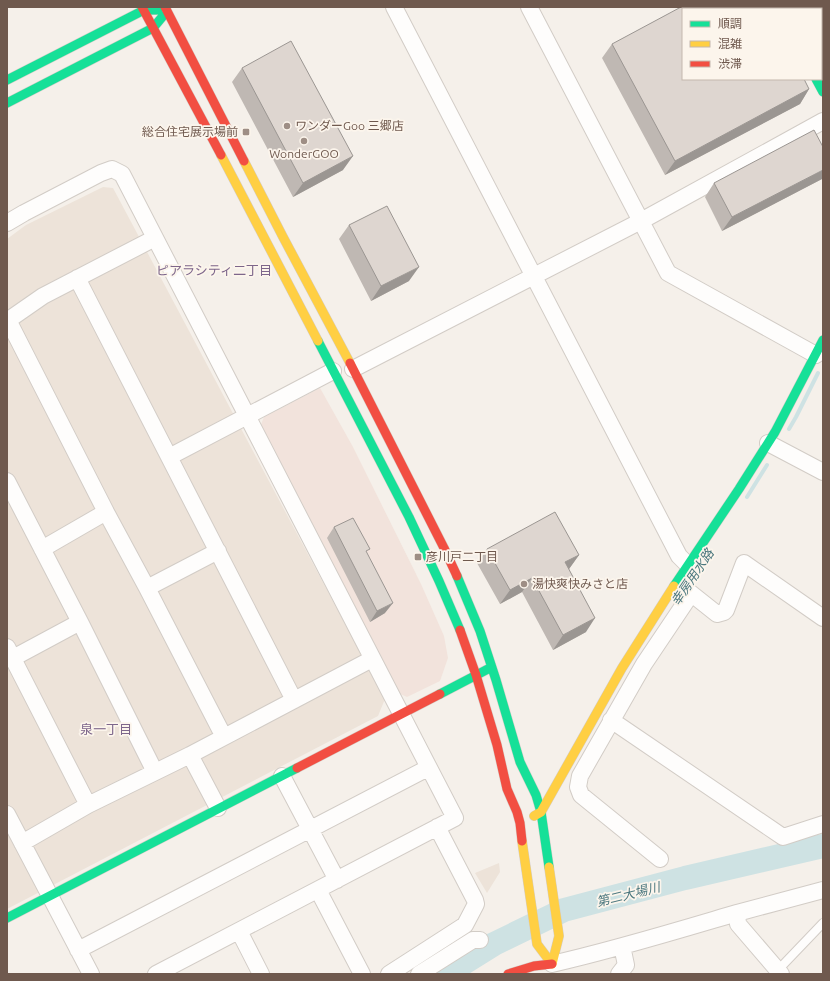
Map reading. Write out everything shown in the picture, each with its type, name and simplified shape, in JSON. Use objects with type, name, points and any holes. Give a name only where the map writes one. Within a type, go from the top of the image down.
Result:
[{"type":"street","points":[[394,7],[679,556],[688,565]]},
{"type":"street","points":[[529,7],[668,273],[816,355]]},
{"type":"street","points":[[143,8],[334,371],[409,517],[439,581],[461,633],[476,675],[497,745],[508,788],[520,823],[537,944],[552,964]]},
{"type":"street","points":[[7,80],[143,8],[168,8]]},
{"type":"street","points":[[7,103],[153,28],[168,8]]},
{"type":"street","points":[[168,8],[283,237],[353,369],[444,548],[467,598],[492,666],[520,762],[536,795],[541,812],[559,936],[552,964]]},
{"type":"street","points":[[817,80],[823,92]]},
{"type":"street","points":[[353,369],[641,221],[823,121]]},
{"type":"street","points":[[7,223],[38,205],[101,173],[112,169],[122,174],[455,818],[159,973]]},
{"type":"street","points":[[154,238],[43,296],[8,320],[106,512],[224,737]]},
{"type":"street","points":[[77,278],[294,700]]},
{"type":"street","points":[[520,823],[541,812],[622,668],[688,565],[735,496],[773,446],[775,432],[823,340]]},
{"type":"street","points":[[169,456],[334,371]]},
{"type":"street","points":[[773,446],[823,472]]},
{"type":"street","points":[[7,481],[155,772]]},
{"type":"street","points":[[42,549],[106,512]]},
{"type":"street","points":[[147,588],[218,551]]},
{"type":"street","points":[[677,582],[717,614],[726,610],[744,563],[823,618]]},
{"type":"street","points":[[660,859],[581,795],[578,787],[580,776],[611,720],[644,664],[691,594]]},
{"type":"street","points":[[80,622],[10,653],[88,805]]},
{"type":"street","points":[[22,842],[88,805],[190,755],[372,659]]},
{"type":"street","points":[[7,918],[492,666]]},
{"type":"street","points":[[611,720],[783,838],[823,824]]},
{"type":"street","points":[[190,755],[218,808]]},
{"type":"street","points":[[78,950],[428,768]]},
{"type":"street","points":[[282,776],[337,880]]},
{"type":"street","points":[[7,814],[91,974]]},
{"type":"street","points":[[389,974],[465,925],[476,904],[437,827]]},
{"type":"street","points":[[318,890],[362,974]]},
{"type":"street","points":[[508,974],[534,966],[552,964],[577,958],[823,890]]},
{"type":"street","points":[[737,913],[738,924],[779,972]]},
{"type":"street","points":[[239,931],[261,974]]},
{"type":"street","points":[[419,974],[473,940],[480,940]]},
{"type":"street","points":[[619,974],[626,965],[622,946]]},
{"type":"lane","points":[[779,972],[823,923]]},
{"type":"shaded area","points":[[103,187],[113,188],[385,699],[378,716],[7,909],[7,239],[26,225]]},
{"type":"shaded area","points":[[320,388],[353,447],[421,584],[444,636],[448,658],[440,681],[407,697],[398,693],[260,427],[264,417]]},
{"type":"shaded area","points":[[499,863],[500,872],[487,893],[475,873]]},
{"type":"building","points":[[681,7],[766,7],[682,8],[682,80],[804,80],[809,89],[675,161],[612,44]]},
{"type":"building","name":"ワンダーGoo 三郷店","points":[[291,41],[353,156],[303,183],[242,68]]},
{"type":"building","points":[[814,130],[823,147],[823,170],[732,217],[714,183]]},
{"type":"building","points":[[387,206],[419,267],[381,286],[349,225]]},
{"type":"building","name":"湯快爽快みさと店","points":[[555,512],[579,555],[565,562],[595,618],[563,635],[532,578],[510,590],[487,549]]},
{"type":"building","points":[[353,518],[370,549],[366,551],[393,603],[377,611],[334,527]]},
{"type":"waterway","name":"幸房用水路","points":[[789,429],[818,373]]},
{"type":"waterway","name":"幸房用水路","points":[[747,497],[767,465]]},
{"type":"waterway","name":"第二大場川","points":[[446,974],[494,944],[564,910],[685,878],[823,846]]},
{"type":"traffic: fast","points":[[7,80],[144,10],[158,10]]},
{"type":"traffic: fast","points":[[7,103],[153,28],[163,16]]},
{"type":"traffic: fast","points":[[817,80],[823,92]]},
{"type":"traffic: fast","points":[[674,586],[775,432],[823,340]]},
{"type":"traffic: fast","points":[[318,341],[409,517],[460,630]]},
{"type":"traffic: fast","points":[[457,576],[480,631],[520,762],[536,795],[541,812],[549,867]]},
{"type":"traffic: fast","points":[[440,694],[488,669]]},
{"type":"traffic: fast","points":[[7,918],[297,768]]},
{"type":"traffic: slow","points":[[221,155],[318,341]]},
{"type":"traffic: slow","points":[[244,161],[350,363]]},
{"type":"traffic: slow","points":[[534,816],[541,812],[622,668],[674,586]]},
{"type":"traffic: slow","points":[[522,841],[537,944],[552,964]]},
{"type":"traffic: slow","points":[[549,867],[559,936],[552,964]]},
{"type":"traffic: jam","points":[[142,7],[221,155]]},
{"type":"traffic: jam","points":[[165,7],[244,161]]},
{"type":"traffic: jam","points":[[350,363],[457,576]]},
{"type":"traffic: jam","points":[[460,630],[476,675],[497,745],[507,789],[517,812],[522,841]]},
{"type":"traffic: jam","points":[[297,768],[440,694]]},
{"type":"traffic: jam","points":[[508,974],[534,966],[552,964]]},
{"type":"place","name":"ワンダーGoo 三郷店","points":[[287,126]]},
{"type":"place","name":"総合住宅展示場前","points":[[246,132]]},
{"type":"place","name":"WonderGOO","points":[[304,141]]},
{"type":"place","name":"彦川戸二丁目","points":[[418,557]]},
{"type":"place","name":"湯快爽快みさと店","points":[[524,584]]},
{"type":"district","name":"ピアラシティ二丁目","points":[[214,270]]},
{"type":"district","name":"泉一丁目","points":[[106,729]]}]
